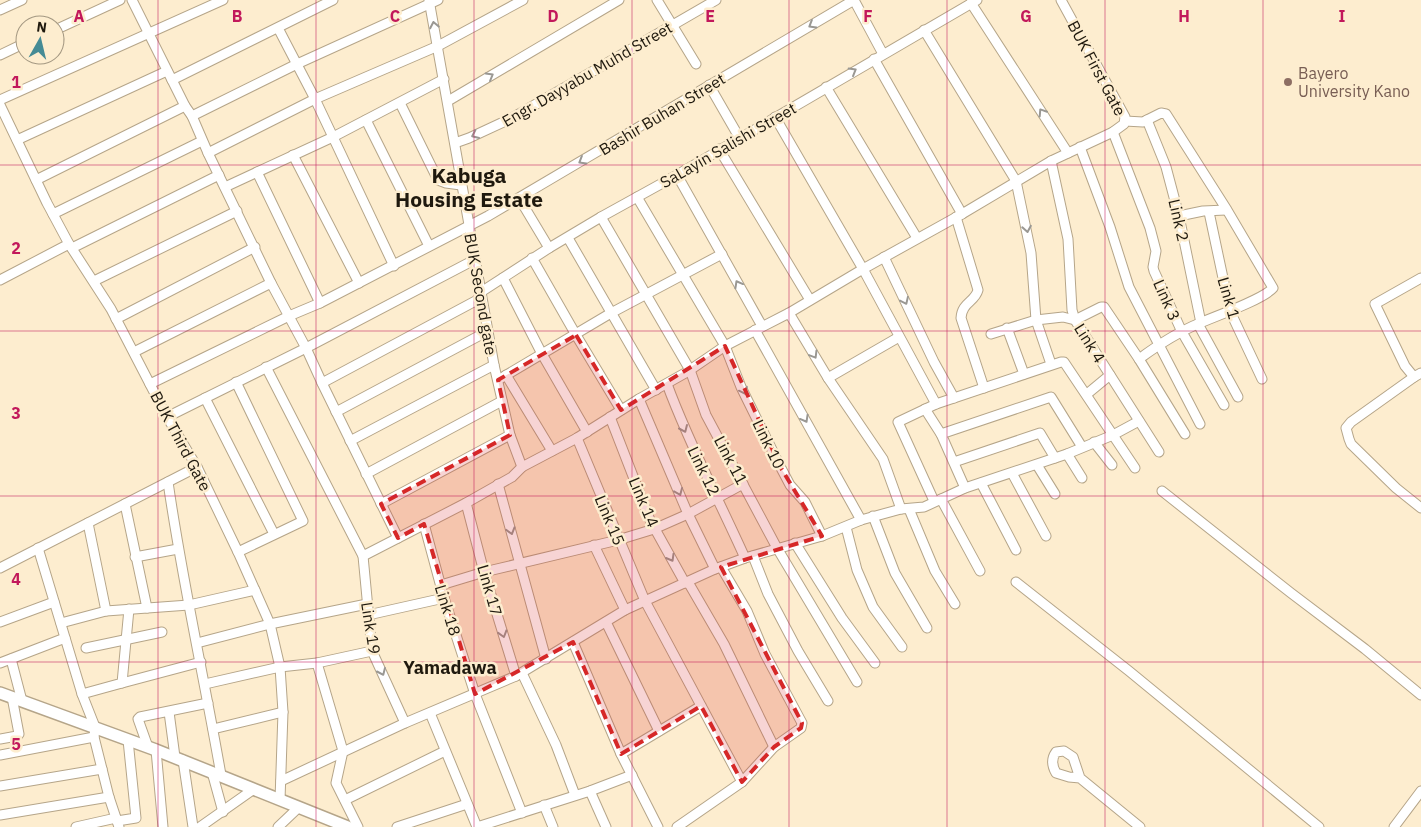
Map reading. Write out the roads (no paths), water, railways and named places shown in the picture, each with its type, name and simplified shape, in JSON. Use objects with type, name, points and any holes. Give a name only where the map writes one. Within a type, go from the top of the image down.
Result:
[{"type":"street","points":[[0,10],[22,0]]},
{"type":"street","points":[[65,25],[120,0]]},
{"type":"street","points":[[132,0],[184,106],[192,116],[218,175],[271,283],[306,348],[398,538]]},
{"type":"street","points":[[0,100],[224,0]]},
{"type":"street","points":[[172,80],[333,0]]},
{"type":"street","points":[[208,153],[315,99],[438,46],[522,0]]},
{"type":"street","points":[[448,101],[619,0]]},
{"type":"street","points":[[657,0],[696,64]]},
{"type":"street","name":"Engr. Dayyabu Muhd Street","points":[[456,143],[512,118],[716,0]]},
{"type":"street","points":[[854,0],[883,54]]},
{"type":"street","name":"Bashir Buhan Street","points":[[150,384],[289,316],[320,303],[468,226],[519,198],[854,0]]},
{"type":"street","name":"BUK First Gate","points":[[363,556],[512,477],[522,467],[577,438],[690,370],[725,346],[789,313],[1051,161],[1112,132],[1124,124],[1126,121],[1061,0]]},
{"type":"street","points":[[974,1],[1068,153]]},
{"type":"street","name":"SaLayin Salishi Street","points":[[322,383],[481,295],[548,248],[677,175],[974,1]]},
{"type":"street","points":[[192,116],[297,64],[433,2]]},
{"type":"street","name":"BUK Second gate","points":[[433,2],[438,46],[456,143],[461,185],[494,365],[502,378],[502,401],[510,435],[522,467]]},
{"type":"street","points":[[278,28],[315,99],[394,266]]},
{"type":"street","points":[[924,30],[1016,181],[1031,253],[1036,320],[1051,364]]},
{"type":"street","points":[[0,55],[15,48]]},
{"type":"street","points":[[874,59],[959,216],[978,290],[976,295],[963,307],[962,318],[984,388]]},
{"type":"street","points":[[16,140],[167,71]]},
{"type":"street","points":[[225,187],[333,137],[444,79]]},
{"type":"street","points":[[709,85],[739,138]]},
{"type":"street","points":[[826,87],[917,238]]},
{"type":"street","points":[[400,103],[438,180],[461,185]]},
{"type":"street","name":"BUK Third Gate","points":[[0,106],[53,214],[116,319],[196,467],[238,552],[270,624],[280,667],[283,712],[280,800]]},
{"type":"street","points":[[36,180],[184,106]]},
{"type":"street","points":[[1126,121],[1139,122],[1161,113],[1166,114],[1273,288],[1230,311],[1199,323],[1158,344],[1139,359]]},
{"type":"street","points":[[775,117],[863,269],[936,404]]},
{"type":"street","points":[[366,120],[429,246]]},
{"type":"street","name":"Link 2","points":[[1147,120],[1166,167],[1179,216],[1199,323],[1238,397]]},
{"type":"street","name":"Link 3","points":[[1112,132],[1150,228],[1156,251],[1154,271],[1182,332],[1224,405]]},
{"type":"street","points":[[53,214],[202,141]]},
{"type":"street","points":[[1080,147],[1110,226],[1129,286],[1200,424]]},
{"type":"street","points":[[719,149],[810,300]]},
{"type":"street","points":[[293,155],[359,283]]},
{"type":"street","name":"Link 4","points":[[1051,161],[1068,239],[1072,310],[1075,320],[1158,452]]},
{"type":"street","points":[[257,172],[320,303]]},
{"type":"street","points":[[0,280],[218,175]]},
{"type":"street","points":[[677,175],[722,254],[861,520]]},
{"type":"street","name":"Link 10","points":[[637,197],[725,346],[741,387],[781,468],[790,485],[805,502],[822,536]]},
{"type":"street","points":[[519,198],[548,248]]},
{"type":"street","points":[[1179,216],[1203,211],[1226,210]]},
{"type":"street","points":[[94,282],[237,211]]},
{"type":"street","name":"Link 1","points":[[1208,212],[1230,311],[1262,379]]},
{"type":"street","name":"Link 11","points":[[601,217],[690,370],[706,415],[777,548],[857,682]]},
{"type":"street","points":[[568,238],[656,390]]},
{"type":"street","points":[[116,319],[255,247]]},
{"type":"street","points":[[552,450],[502,378],[612,313],[722,254]]},
{"type":"street","points":[[884,257],[934,362],[954,398]]},
{"type":"street","points":[[532,258],[621,410]]},
{"type":"street","points":[[168,417],[306,348],[474,260]]},
{"type":"street","points":[[863,269],[936,404]]},
{"type":"street","points":[[503,278],[542,354],[587,432]]},
{"type":"street","points":[[1421,278],[1375,304],[1405,366],[1418,375],[1351,422],[1346,428],[1351,444],[1396,488],[1421,508]]},
{"type":"street","points":[[134,352],[271,283]]},
{"type":"street","points":[[991,334],[1036,320],[1063,317],[1075,320],[1104,307],[1139,359],[1185,434]]},
{"type":"street","points":[[789,313],[828,378],[883,458],[935,571],[955,604]]},
{"type":"street","points":[[1007,328],[1024,374]]},
{"type":"street","points":[[336,412],[488,331]]},
{"type":"street","points":[[828,378],[899,337]]},
{"type":"street","points":[[980,571],[938,500],[898,424],[936,404],[1051,364],[1064,362],[1135,468]]},
{"type":"street","points":[[350,441],[494,365]]},
{"type":"street","points":[[266,367],[363,556]]},
{"type":"street","points":[[1087,394],[1110,375]]},
{"type":"street","points":[[236,382],[302,519],[302,522],[238,552]]},
{"type":"street","name":"Link 12","points":[[666,384],[682,427],[718,498],[798,651],[828,701]]},
{"type":"street","points":[[941,434],[1051,397],[1082,447]]},
{"type":"street","points":[[205,398],[274,534]]},
{"type":"street","points":[[639,399],[688,514],[718,568],[747,611],[765,654],[802,723],[801,728],[774,747],[742,782],[677,827]]},
{"type":"street","points":[[366,474],[502,401]]},
{"type":"street","points":[[925,409],[941,434],[965,488]]},
{"type":"street","name":"Link 14","points":[[610,417],[654,528],[724,644],[774,747]]},
{"type":"street","points":[[281,781],[405,723],[519,674],[625,610],[718,568],[796,542],[822,536],[873,516],[924,507],[965,488],[1067,454],[1113,435],[1139,421]]},
{"type":"street","points":[[954,462],[1040,433],[1055,458]]},
{"type":"street","points":[[381,504],[510,435]]},
{"type":"street","name":"Link 15","points":[[577,438],[645,601],[742,782]]},
{"type":"street","points":[[1094,442],[1112,465]]},
{"type":"street","points":[[1067,454],[1082,478]]},
{"type":"street","points":[[1037,464],[1055,494]]},
{"type":"street","points":[[0,568],[196,467]]},
{"type":"street","points":[[1012,473],[1046,536]]},
{"type":"street","points":[[168,482],[188,605],[213,729],[216,774],[223,812]]},
{"type":"street","points":[[981,483],[1016,550]]},
{"type":"street","points":[[498,484],[546,659]]},
{"type":"street","points":[[441,585],[484,572],[618,540],[654,528],[688,514],[743,484]]},
{"type":"street","points":[[1162,491],[1365,649],[1421,696]]},
{"type":"street","name":"Link 17","points":[[466,503],[484,572],[519,674],[556,745],[575,795]]},
{"type":"street","points":[[124,504],[146,608]]},
{"type":"street","points":[[873,516],[895,573],[926,628]]},
{"type":"street","points":[[88,523],[106,611]]},
{"type":"street","name":"Link 18","points":[[424,524],[444,598],[475,694],[522,813]]},
{"type":"street","points":[[846,527],[857,570],[873,607],[902,647]]},
{"type":"street","points":[[796,542],[842,618],[875,664]]},
{"type":"street","points":[[594,546],[625,610]]},
{"type":"street","points":[[38,548],[95,732],[108,797],[118,822]]},
{"type":"street","points":[[135,557],[178,549]]},
{"type":"street","name":"Link 19","points":[[363,556],[372,651],[405,723]]},
{"type":"street","points":[[1016,582],[1129,671],[1318,827]]},
{"type":"street","points":[[61,623],[106,611],[188,605],[254,590]]},
{"type":"street","points":[[368,615],[444,598]]},
{"type":"street","points":[[0,622],[54,602]]},
{"type":"street","points":[[197,643],[270,624],[367,604]]},
{"type":"street","points":[[122,683],[129,609]]},
{"type":"street","points":[[606,622],[659,730]]},
{"type":"street","points":[[86,648],[162,632]]},
{"type":"street","points":[[0,663],[65,638]]},
{"type":"street","points":[[572,642],[621,754],[658,827]]},
{"type":"street","points":[[205,684],[280,667],[317,663],[372,651]]},
{"type":"street","points":[[0,739],[17,736],[18,734],[17,699],[11,659]]},
{"type":"street","points":[[82,694],[201,662]]},
{"type":"street","points":[[317,663],[343,751],[336,784],[358,827]]},
{"type":"street","points":[[0,692],[95,732],[152,748],[348,827]]},
{"type":"street","points":[[163,827],[152,748],[138,719],[208,703]]},
{"type":"street","points":[[621,754],[701,706]]},
{"type":"street","points":[[169,712],[192,827]]},
{"type":"street","points":[[213,729],[283,712]]},
{"type":"street","points":[[430,713],[477,827],[590,791],[632,775]]},
{"type":"street","points":[[0,755],[95,732]]},
{"type":"street","points":[[76,827],[136,818],[128,740]]},
{"type":"street","points":[[345,800],[445,751]]},
{"type":"street","points":[[0,786],[102,769]]},
{"type":"street","points":[[1080,778],[1140,827]]},
{"type":"street","points":[[200,827],[254,789]]},
{"type":"street","points":[[590,791],[606,827]]},
{"type":"street","points":[[1394,827],[1421,791]]},
{"type":"street","points":[[0,815],[108,797]]},
{"type":"street","points":[[397,827],[467,804]]},
{"type":"street","points":[[544,806],[553,827]]},
{"type":"street","points":[[278,827],[298,808]]},
{"type":"place","name":"Bayero University Kano","points":[[1288,82]]},
{"type":"district","name":"Kabuga Housing Estate","points":[[469,188]]},
{"type":"district","name":"Yamadawa","points":[[450,668]]}]
